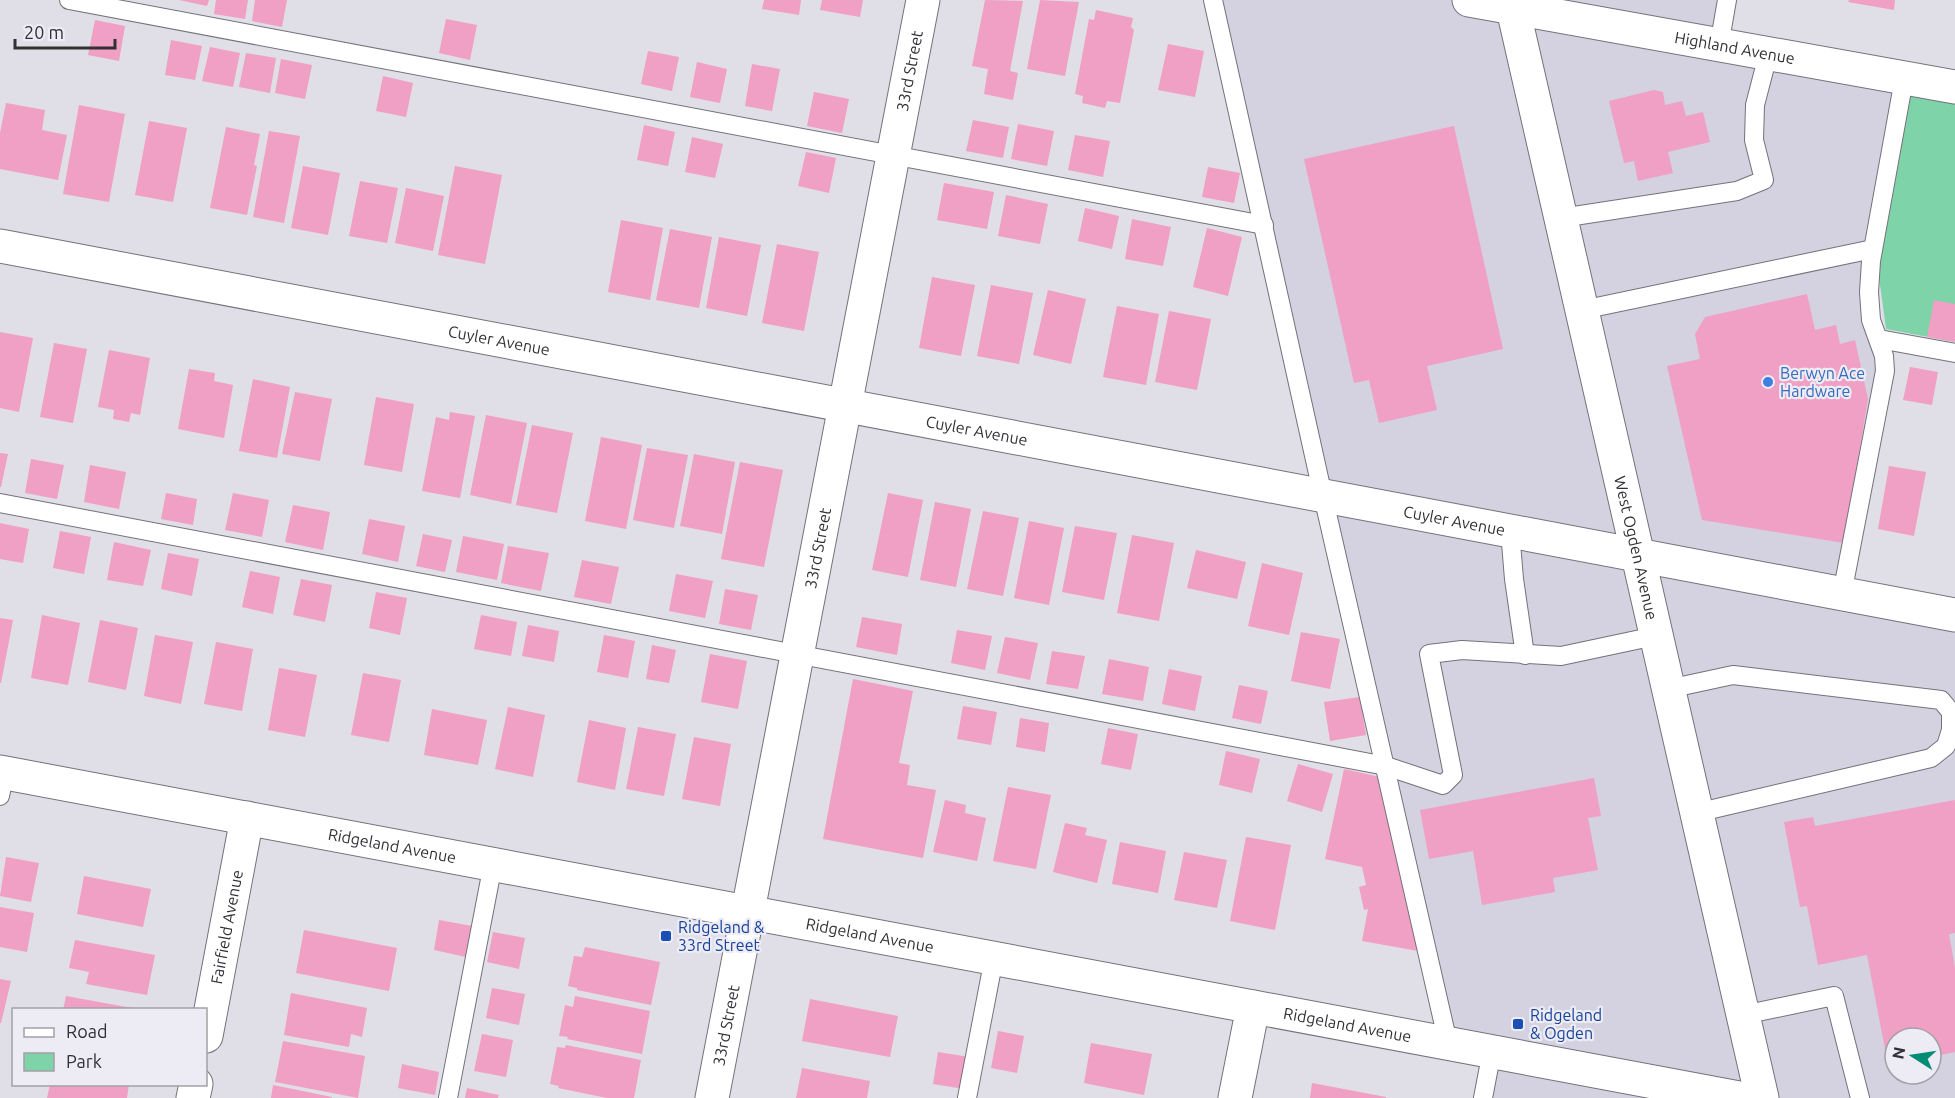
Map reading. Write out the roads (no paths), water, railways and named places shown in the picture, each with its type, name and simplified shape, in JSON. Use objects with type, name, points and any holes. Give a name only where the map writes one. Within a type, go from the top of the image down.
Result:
[{"type":"street","name":"33rd Street","points":[[712,1098],[923,0]]},
{"type":"street","name":"Highland Avenue","points":[[1469,0],[1512,4],[1719,46],[1904,79],[1954,79]]},
{"type":"street","name":"West Ogden Avenue","points":[[1512,4],[1762,1098]]},
{"type":"street","name":"Cuyler Avenue","points":[[0,246],[1955,615]]},
{"type":"street","name":"Ridgeland Avenue","points":[[2,780],[247,818],[1739,1098]]},
{"type":"street","name":"Fairfield Avenue","points":[[207,1031],[247,818]]},
{"type":"street","points":[[1236,1098],[1253,1007]]},
{"type":"lane","points":[[69,0],[1264,225]]},
{"type":"lane","points":[[1213,0],[1448,1043]]},
{"type":"lane","points":[[1719,46],[1727,0]]},
{"type":"lane","points":[[1561,218],[1737,191],[1764,180],[1755,140],[1755,105],[1768,55]]},
{"type":"lane","points":[[1842,594],[1885,371],[1884,356],[1871,320],[1869,292],[1873,249],[1904,79]]},
{"type":"lane","points":[[1582,310],[1873,249]]},
{"type":"lane","points":[[1879,339],[1955,353]]},
{"type":"lane","points":[[0,503],[1386,766],[1443,785],[1453,775],[1429,654],[1462,650],[1561,656],[1655,636]]},
{"type":"lane","points":[[1510,531],[1525,655]]},
{"type":"lane","points":[[1668,689],[1733,675],[1941,700],[1951,712],[1951,730],[1946,746],[1931,758],[1696,813]]},
{"type":"lane","points":[[448,1098],[493,864]]},
{"type":"lane","points":[[967,1098],[994,958]]},
{"type":"lane","points":[[1743,1015],[1834,996],[1860,1098]]},
{"type":"lane","points":[[1483,1098],[1492,1051]]},
{"type":"place","name":"Berwyn Ace Hardware","points":[[1768,382]]},
{"type":"place","name":"Ridgeland & 33rd Street","points":[[666,936]]},
{"type":"place","name":"Ridgeland & Ogden","points":[[1518,1024]]}]
